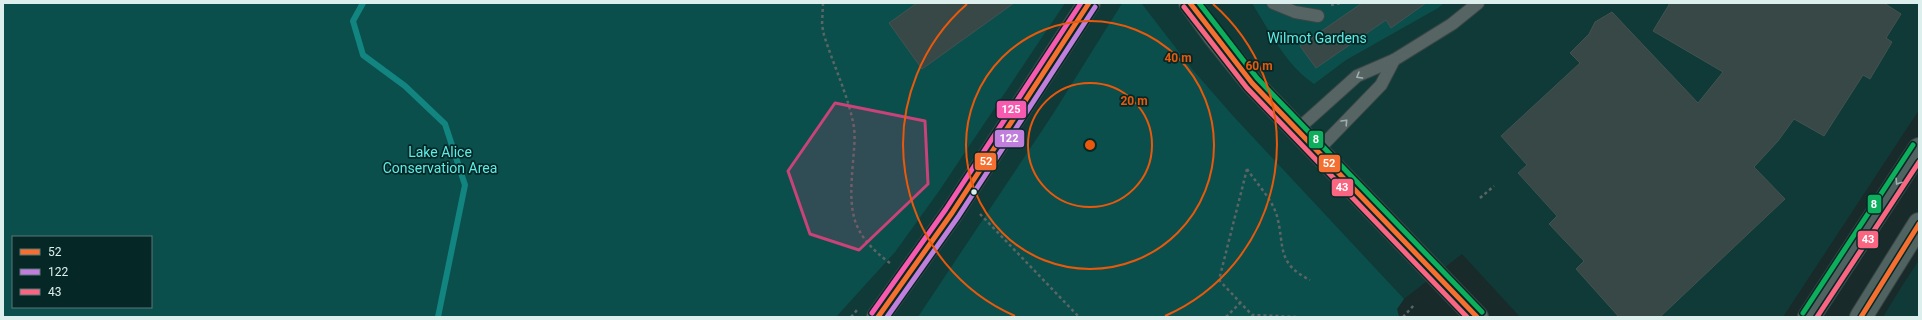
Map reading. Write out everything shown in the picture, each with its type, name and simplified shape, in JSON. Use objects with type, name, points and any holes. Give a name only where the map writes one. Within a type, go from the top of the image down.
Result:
[{"type":"main road","points":[[1809,317],[1919,149]]},
{"type":"main road","points":[[1860,317],[1919,224]]},
{"type":"street","points":[[878,317],[952,213],[1088,3]]},
{"type":"street","points":[[1190,3],[1214,36],[1252,83],[1298,129],[1476,317]]},
{"type":"lane","points":[[1273,3],[1295,12],[1318,16]]},
{"type":"lane","points":[[1298,129],[1357,76],[1394,60],[1452,24],[1478,3]]},
{"type":"lane","points":[[1318,150],[1381,84],[1394,60]]},
{"type":"path","points":[[823,3],[822,25],[824,36],[853,122],[853,216],[856,227],[865,241],[892,264]]},
{"type":"path","points":[[1299,317],[1252,315],[1219,280],[1247,169],[1270,202],[1277,216],[1286,260],[1295,272],[1310,280]]},
{"type":"path","points":[[1480,198],[1494,186]]},
{"type":"path","points":[[980,214],[1079,317]]},
{"type":"path","points":[[1226,317],[1240,303]]},
{"type":"path","points":[[1403,317],[1415,304]]},
{"type":"highlighted area","points":[[835,103],[925,121],[928,184],[859,250],[810,234],[788,171]]},
{"type":"shaded area","points":[[3,3],[1919,3],[1919,110],[1783,317],[1520,317],[1462,254],[1404,299],[1397,309],[1399,317],[3,317]]},
{"type":"shaded area","points":[[1919,260],[1919,317],[1883,317],[1902,286]]},
{"type":"green space","name":"Lake Alice Conservation Area","points":[[3,3],[1065,3],[939,191],[895,252],[836,317],[3,317]]},
{"type":"green space","points":[[1123,3],[1142,4],[1192,69],[1234,117],[1404,299],[1397,309],[1399,317],[918,317],[1053,114]]},
{"type":"green space","name":"Wilmot Gardens","points":[[1252,3],[1444,3],[1438,8],[1346,60],[1314,84],[1287,58]]},
{"type":"building","points":[[917,3],[1014,3],[922,69],[889,23]]},
{"type":"building","points":[[1362,3],[1426,3],[1391,28],[1386,20],[1316,68],[1300,46]]},
{"type":"building","points":[[1670,3],[1884,3],[1901,14],[1886,38],[1892,42],[1870,79],[1863,75],[1824,136],[1794,119],[1778,141],[1754,167],[1785,199],[1660,317],[1619,317],[1576,269],[1584,261],[1549,224],[1557,216],[1518,173],[1527,165],[1501,136],[1580,63],[1570,53],[1589,34],[1595,22],[1612,12],[1698,103],[1723,72],[1653,31]]},
{"type":"waterway","points":[[363,3],[353,21],[363,55],[405,86],[445,124],[465,185],[438,317]]},
{"type":"transit line","name":"125","points":[[872,313],[946,209],[1081,3]]},
{"type":"transit line","name":"52","points":[[878,317],[952,213],[1089,3]]},
{"type":"transit line","name":"52","points":[[1190,3],[1252,83],[1477,317]]},
{"type":"transit line","name":"8","points":[[1199,3],[1257,78],[1482,312]]},
{"type":"transit line","name":"122","points":[[887,317],[958,217],[1095,7]]},
{"type":"transit line","name":"43","points":[[1184,7],[1247,88],[1467,317]]},
{"type":"transit line","name":"8","points":[[1803,313],[1913,145]]},
{"type":"transit line","name":"43","points":[[1817,317],[1919,162]]},
{"type":"transit line","name":"52","points":[[1861,317],[1919,224]]}]
